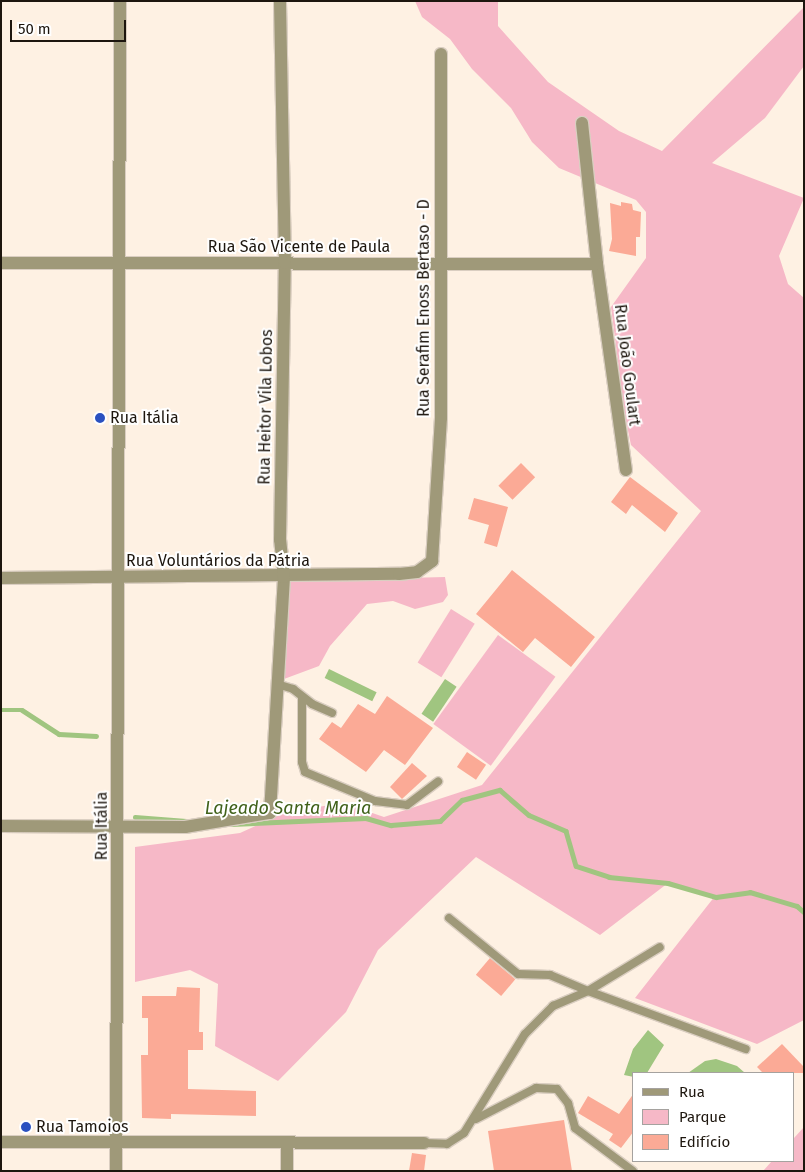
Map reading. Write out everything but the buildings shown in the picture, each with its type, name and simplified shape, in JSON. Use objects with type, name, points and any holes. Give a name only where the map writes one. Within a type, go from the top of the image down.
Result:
[{"type":"street","name":"Rua Itália","points":[[116,1171],[120,1]]},
{"type":"street","name":"Rua Heitor Vila Lobos","points":[[118,826],[185,827],[270,813],[284,578],[280,540],[285,263],[280,1]]},
{"type":"street","name":"Rua Serafim Enoss Bertaso - D","points":[[432,561],[441,418],[439,263],[441,54]]},
{"type":"street","name":"Rua João Goulart","points":[[582,123],[597,264],[626,470]]},
{"type":"street","name":"Rua São Vicente de Paula","points":[[1,263],[597,264]]},
{"type":"street","name":"Rua Voluntários da Pátria","points":[[1,578],[284,578],[399,574],[417,572],[432,561]]},
{"type":"street","points":[[1,826],[118,826]]},
{"type":"street","points":[[1,1142],[424,1143]]},
{"type":"street","points":[[287,1143],[287,1171]]},
{"type":"lane","points":[[277,684],[293,689],[302,697],[332,713]]},
{"type":"lane","points":[[302,697],[302,762],[305,772],[375,801],[407,805],[438,782]]},
{"type":"lane","points":[[449,918],[518,974],[550,975],[588,991],[746,1049]]},
{"type":"lane","points":[[424,1143],[447,1144],[464,1133],[474,1120],[525,1034],[553,1006],[588,991],[660,948]]},
{"type":"lane","points":[[474,1120],[536,1088],[557,1089],[568,1103],[575,1128],[633,1171]]},
{"type":"green space","points":[[415,1],[498,1],[498,26],[548,82],[619,131],[662,151],[804,7],[804,66],[765,118],[712,163],[804,198],[779,256],[788,284],[804,298],[804,1020],[757,1044],[635,998],[715,896],[668,883],[600,935],[476,857],[378,950],[346,1012],[278,1081],[215,1046],[218,984],[190,970],[135,982],[135,847],[240,833],[286,812],[343,803],[384,817],[482,785],[701,511],[631,445],[625,416],[611,307],[646,258],[646,212],[636,200],[559,168],[532,142],[511,108],[472,69],[450,39],[422,17]]},
{"type":"green space","points":[[445,577],[448,595],[443,602],[415,609],[393,601],[367,604],[330,646],[319,666],[284,679],[288,581]]},
{"type":"green space","points":[[451,609],[475,624],[441,677],[418,662]]},
{"type":"green space","points":[[498,635],[555,677],[491,766],[433,724]]},
{"type":"green space","points":[[804,1127],[804,1171],[763,1171],[771,1162],[795,1162],[795,1137]]},
{"type":"shaded area","points":[[329,669],[377,692],[372,701],[325,678]]},
{"type":"shaded area","points":[[445,679],[457,687],[433,722],[422,714]]},
{"type":"shaded area","points":[[648,1030],[664,1045],[648,1072],[632,1072],[632,1077],[624,1075],[633,1049]]},
{"type":"shaded area","points":[[716,1059],[737,1066],[744,1072],[689,1072],[705,1061]]},
{"type":"waterway","name":"Lajeado Santa Maria","points":[[1,710],[22,710],[59,734],[96,736]]},
{"type":"waterway","name":"Lajeado Santa Maria","points":[[231,824],[366,818],[391,825],[440,821],[462,800],[500,790],[529,815],[566,831],[576,866],[609,877],[668,883],[716,897],[750,892],[797,906],[804,912]]},
{"type":"waterway","name":"Lajeado Santa Maria","points":[[135,817],[186,821]]},
{"type":"place","name":"Rua Itália","points":[[100,418]]},
{"type":"place","name":"Rua Tamoios","points":[[26,1127]]}]
